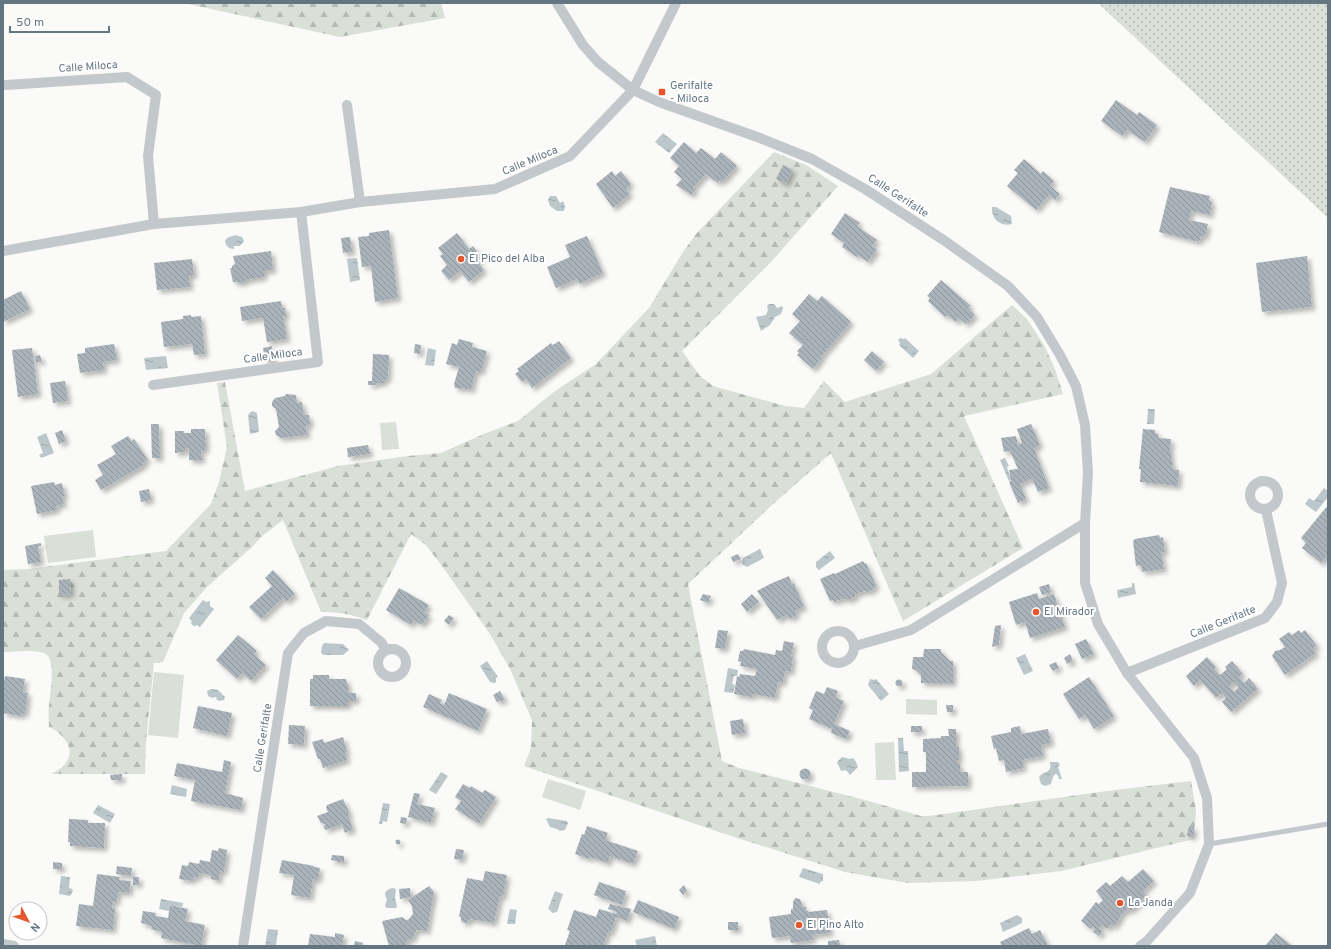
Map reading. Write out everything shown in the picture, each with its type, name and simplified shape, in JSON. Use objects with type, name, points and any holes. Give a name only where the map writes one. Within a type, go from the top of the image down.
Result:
[{"type":"street","name":"Calle Gerifalte","points":[[556,3],[583,45],[598,62],[633,90],[658,102],[760,138],[812,159],[871,193],[945,241],[1008,286],[1037,317],[1060,355],[1076,386],[1085,425],[1088,473],[1085,523],[1085,583],[1098,624],[1127,673],[1194,758],[1207,798],[1209,844],[1190,893],[1147,941],[1140,946]]},
{"type":"street","name":"Calle Miloca","points":[[3,251],[154,224],[301,212],[360,202],[496,189],[570,156],[633,90],[676,3]]},
{"type":"street","name":"Calle Miloca","points":[[6,85],[127,77],[156,95],[148,156],[154,224]]},
{"type":"street","points":[[347,105],[360,202]]},
{"type":"street","name":"Calle Miloca","points":[[153,385],[318,362],[301,212]]},
{"type":"street","name":"Calle Gerifalte","points":[[1127,673],[1265,618],[1278,602],[1282,583],[1266,510]]},
{"type":"street","points":[[855,646],[911,630],[1085,523]]},
{"type":"street","name":"Calle Gerifalte","points":[[243,946],[288,653],[304,633],[326,621],[359,624],[381,642],[386,650]]},
{"type":"street","points":[[3,944],[14,946]]},
{"type":"lane","points":[[1209,844],[1328,824]]},
{"type":"green space","points":[[183,3],[441,3],[445,18],[340,37]]},
{"type":"green space","points":[[1098,3],[1328,3],[1328,218]]},
{"type":"green space","points":[[774,152],[806,165],[838,186],[771,262],[682,351],[700,376],[713,386],[785,406],[804,408],[824,381],[845,402],[931,374],[1012,305],[1027,319],[1044,345],[1055,369],[1063,394],[964,416],[1023,548],[903,621],[831,453],[772,505],[688,584],[722,761],[739,768],[921,816],[1191,781],[1196,810],[1194,839],[1061,871],[977,881],[908,883],[845,872],[734,837],[524,766],[531,748],[532,720],[510,669],[490,634],[426,545],[411,534],[367,620],[333,612],[321,612],[283,520],[261,537],[251,548],[207,587],[184,613],[163,662],[154,663],[146,741],[145,774],[51,774],[63,766],[70,754],[64,738],[49,727],[52,668],[48,656],[44,653],[28,651],[3,652],[3,570],[29,569],[166,551],[211,504],[219,482],[227,447],[217,383],[225,382],[245,491],[338,466],[441,453],[518,421],[555,391],[596,364],[649,308],[683,252],[696,234]]},
{"type":"green space","points":[[396,422],[399,449],[382,450],[380,423]]},
{"type":"green space","points":[[93,530],[96,557],[48,563],[44,536]]},
{"type":"green space","points":[[154,672],[184,675],[178,738],[148,735]]},
{"type":"green space","points":[[906,699],[937,700],[937,715],[906,714]]},
{"type":"green space","points":[[894,742],[896,780],[876,780],[875,743]]},
{"type":"green space","points":[[548,779],[586,791],[580,810],[542,797]]},
{"type":"water","points":[[663,133],[677,144],[669,153],[655,142]]},
{"type":"water","points":[[550,196],[556,196],[560,203],[563,201],[565,206],[564,211],[557,211],[550,206],[548,200]]},
{"type":"water","points":[[992,207],[996,207],[1011,216],[1012,224],[1008,225],[997,221],[993,215]]},
{"type":"water","points":[[235,235],[242,237],[244,241],[240,246],[234,246],[234,249],[229,248],[225,241],[227,238]]},
{"type":"water","points":[[357,258],[360,280],[350,282],[347,259]]},
{"type":"water","points":[[769,304],[774,304],[777,308],[782,306],[783,308],[781,314],[775,317],[770,325],[761,331],[756,317],[766,315],[768,310],[767,306]]},
{"type":"water","points":[[900,338],[905,338],[919,351],[913,358],[899,345],[900,343],[898,340]]},
{"type":"water","points":[[428,348],[436,350],[434,366],[425,365]]},
{"type":"water","points":[[166,356],[168,368],[146,370],[144,358]]},
{"type":"water","points":[[1148,409],[1155,409],[1154,424],[1147,424]]},
{"type":"water","points":[[252,411],[257,413],[259,432],[250,434],[248,415]]},
{"type":"water","points":[[46,433],[54,453],[41,458],[39,455],[43,453],[37,437]]},
{"type":"water","points":[[1005,458],[1009,466],[1007,467],[1011,480],[1009,481],[1000,460]]},
{"type":"water","points":[[1324,488],[1328,491],[1328,497],[1316,512],[1305,504],[1309,498],[1314,501]]},
{"type":"water","points":[[760,549],[764,558],[747,567],[742,564],[743,558]]},
{"type":"water","points":[[830,551],[835,558],[819,570],[816,567],[816,562]]},
{"type":"water","points":[[1132,583],[1134,583],[1136,594],[1118,598],[1117,590],[1132,587]]},
{"type":"water","points":[[203,600],[206,602],[210,601],[210,606],[214,609],[200,627],[197,625],[192,625],[192,621],[189,618]]},
{"type":"water","points":[[324,643],[343,644],[349,650],[343,655],[324,655],[321,653]]},
{"type":"water","points":[[1025,654],[1033,671],[1024,675],[1016,658]]},
{"type":"water","points":[[487,661],[498,677],[494,683],[490,682],[480,666]]},
{"type":"water","points":[[728,668],[738,670],[737,676],[734,676],[732,684],[735,685],[733,693],[724,692]]},
{"type":"water","points":[[870,679],[876,679],[889,694],[881,701],[868,685]]},
{"type":"water","points":[[212,689],[218,690],[225,697],[224,700],[219,701],[215,697],[212,698],[208,696],[207,691]]},
{"type":"water","points":[[898,738],[903,738],[904,751],[908,751],[909,771],[899,772]]},
{"type":"water","points":[[842,757],[850,759],[853,758],[856,762],[858,767],[850,775],[846,770],[841,771],[837,762]]},
{"type":"water","points":[[1050,762],[1058,762],[1060,765],[1058,767],[1062,779],[1059,779],[1058,775],[1055,774],[1051,784],[1045,786],[1041,784],[1039,777],[1049,770]]},
{"type":"water","points":[[441,772],[448,776],[436,794],[429,790]]},
{"type":"water","points":[[172,785],[187,789],[186,797],[170,794]]},
{"type":"water","points":[[383,803],[390,804],[387,822],[383,821],[382,824],[379,824]]},
{"type":"water","points":[[98,805],[115,814],[110,823],[93,813]]},
{"type":"water","points":[[546,819],[567,821],[568,823],[565,830],[560,831],[550,827]]},
{"type":"water","points":[[803,868],[823,874],[823,881],[820,882],[820,884],[799,877]]},
{"type":"water","points":[[61,876],[70,877],[69,888],[73,891],[70,896],[59,894]]},
{"type":"water","points":[[389,889],[396,889],[395,898],[397,906],[396,908],[387,908],[385,906],[387,899],[385,894]]},
{"type":"water","points":[[555,891],[563,894],[557,912],[552,913],[548,909]]},
{"type":"water","points":[[161,899],[183,903],[182,907],[170,905],[169,911],[159,909]]},
{"type":"water","points":[[510,909],[517,910],[515,924],[507,923]]},
{"type":"water","points":[[1017,915],[1022,918],[1022,923],[1003,932],[1000,923]]},
{"type":"water","points":[[268,929],[278,930],[276,946],[265,946]]},
{"type":"water","points":[[655,936],[657,946],[637,946],[635,940]]},
{"type":"building","points":[[1116,100],[1137,115],[1139,112],[1157,125],[1145,142],[1127,130],[1122,136],[1101,121]]},
{"type":"building","points":[[684,142],[696,153],[701,148],[715,159],[721,152],[737,166],[722,182],[720,180],[718,183],[706,174],[693,188],[695,190],[691,195],[676,185],[682,179],[674,172],[679,166],[670,158]]},
{"type":"building","points":[[1024,159],[1041,174],[1043,171],[1054,181],[1050,186],[1060,194],[1055,200],[1049,195],[1036,210],[1007,186],[1018,173],[1014,170]]},
{"type":"building","points":[[783,165],[793,170],[786,184],[776,179]]},
{"type":"building","points":[[612,171],[615,176],[621,171],[631,184],[626,189],[630,194],[613,208],[596,184]]},
{"type":"building","points":[[1170,187],[1210,196],[1209,201],[1212,202],[1210,215],[1191,211],[1189,220],[1208,224],[1205,237],[1201,236],[1199,242],[1159,232]]},
{"type":"building","points":[[845,213],[860,223],[857,226],[877,240],[872,246],[877,249],[868,262],[842,247],[844,243],[831,234]]},
{"type":"building","points":[[389,230],[398,298],[375,302],[371,266],[362,267],[358,237],[369,236],[369,233]]},
{"type":"building","name":"El Pico del Alba","points":[[457,233],[469,249],[473,246],[482,257],[477,261],[484,270],[469,282],[460,271],[449,280],[441,271],[447,265],[440,256],[443,254],[438,248]]},
{"type":"building","points":[[587,236],[603,273],[579,284],[577,279],[556,288],[547,267],[570,257],[565,245]]},
{"type":"building","points":[[350,237],[352,252],[343,253],[341,238]]},
{"type":"building","points":[[271,251],[273,270],[264,271],[264,277],[246,280],[243,283],[233,282],[230,268],[232,268],[235,264],[233,256]]},
{"type":"building","points":[[1307,256],[1312,307],[1262,312],[1256,263]]},
{"type":"building","points":[[192,259],[194,275],[189,276],[190,287],[157,290],[154,263]]},
{"type":"building","points":[[941,280],[971,306],[968,308],[975,315],[966,324],[959,318],[955,322],[948,315],[945,317],[928,301],[930,298],[927,296]]},
{"type":"building","points":[[21,291],[30,309],[3,322],[3,300]]},
{"type":"building","points":[[809,294],[817,301],[822,296],[851,322],[821,357],[822,358],[813,369],[797,355],[799,353],[797,351],[803,345],[789,333],[800,321],[792,314]]},
{"type":"building","points":[[281,301],[282,308],[285,308],[286,316],[283,316],[287,339],[267,342],[263,318],[242,321],[240,307]]},
{"type":"building","points":[[191,315],[191,317],[201,316],[205,354],[194,355],[192,344],[164,347],[161,322],[183,319],[183,316]]},
{"type":"building","points":[[459,339],[473,343],[472,347],[487,351],[481,372],[476,371],[471,390],[455,388],[454,384],[459,367],[446,364],[452,343],[457,345]]},
{"type":"building","points":[[559,341],[571,358],[532,388],[526,379],[522,382],[515,374],[519,371],[517,369],[551,343],[553,345]]},
{"type":"building","points":[[114,344],[117,360],[103,362],[104,370],[80,373],[77,354],[85,353],[85,348]]},
{"type":"building","points":[[415,344],[421,345],[420,354],[414,353]]},
{"type":"building","points":[[272,346],[274,361],[265,362],[263,348]]},
{"type":"building","points":[[32,348],[38,394],[18,397],[12,350]]},
{"type":"building","points":[[872,351],[884,362],[876,371],[864,360]]},
{"type":"building","points":[[373,354],[389,355],[388,379],[384,379],[384,383],[368,385],[368,381],[372,381]]},
{"type":"building","points":[[40,355],[42,362],[36,362],[35,356]]},
{"type":"building","points":[[65,381],[68,401],[53,403],[50,383]]},
{"type":"building","points":[[286,394],[296,395],[297,403],[302,402],[304,415],[309,415],[310,425],[306,426],[307,435],[281,438],[276,435],[275,431],[279,427],[276,409],[272,406],[272,402],[275,398],[285,396]]},
{"type":"building","points":[[151,424],[159,424],[160,458],[152,458]]},
{"type":"building","points":[[1031,424],[1040,445],[1034,448],[1049,488],[1038,492],[1032,479],[1020,484],[1026,499],[1018,503],[1009,482],[1011,481],[1009,470],[1018,469],[1010,451],[1004,452],[1001,438],[1016,436],[1018,445],[1022,443],[1017,429]]},
{"type":"building","points":[[191,429],[205,429],[206,450],[201,450],[202,460],[189,460],[189,448],[185,448],[186,452],[175,453],[175,431],[191,433]]},
{"type":"building","points":[[1143,429],[1155,430],[1155,433],[1158,434],[1158,438],[1171,439],[1170,452],[1171,462],[1173,462],[1172,469],[1179,470],[1178,486],[1140,482],[1141,469],[1139,469]]},
{"type":"building","points":[[62,430],[66,441],[59,444],[55,433]]},
{"type":"building","points":[[128,436],[132,441],[134,439],[148,460],[143,463],[144,465],[101,490],[95,480],[103,475],[97,465],[116,454],[111,446]]},
{"type":"building","points":[[368,445],[370,454],[348,457],[347,448]]},
{"type":"building","points":[[54,482],[55,485],[62,483],[65,496],[62,496],[64,504],[56,506],[57,510],[37,514],[31,486]]},
{"type":"building","points":[[149,489],[151,500],[141,502],[139,491]]},
{"type":"building","points":[[1328,505],[1328,555],[1321,563],[1302,548],[1306,543],[1301,538]]},
{"type":"building","points":[[1159,535],[1160,538],[1163,537],[1165,552],[1161,552],[1164,569],[1142,572],[1141,565],[1136,566],[1133,541],[1135,539]]},
{"type":"building","points":[[41,543],[41,546],[38,547],[41,562],[28,564],[25,546]]},
{"type":"building","points":[[738,554],[741,559],[733,562],[731,557]]},
{"type":"building","points":[[863,561],[865,564],[866,563],[876,585],[874,589],[868,592],[865,591],[856,594],[855,597],[849,600],[844,598],[834,602],[833,600],[830,601],[820,579]]},
{"type":"building","points":[[273,570],[295,594],[286,602],[283,598],[261,619],[249,607],[272,586],[265,578]]},
{"type":"building","points":[[789,576],[792,584],[794,583],[804,607],[795,611],[797,615],[789,619],[787,615],[777,620],[757,591]]},
{"type":"building","points":[[70,579],[71,594],[59,595],[59,580]]},
{"type":"building","points":[[1049,584],[1051,592],[1042,595],[1039,587]]},
{"type":"building","points":[[399,588],[429,605],[424,612],[429,615],[422,625],[414,620],[411,625],[386,610]]},
{"type":"building","name":"El Mirador","points":[[1037,593],[1039,599],[1054,594],[1065,627],[1030,638],[1025,622],[1016,625],[1009,602]]},
{"type":"building","points":[[703,594],[711,596],[708,603],[700,600]]},
{"type":"building","points":[[752,594],[759,602],[747,612],[741,604]]},
{"type":"building","points":[[449,615],[454,618],[449,625],[444,621]]},
{"type":"building","points":[[1001,625],[999,645],[992,647],[995,626]]},
{"type":"building","points":[[718,630],[728,631],[725,649],[715,648]]},
{"type":"building","points":[[1299,630],[1301,633],[1305,630],[1317,646],[1313,648],[1316,653],[1285,675],[1272,656],[1275,651],[1285,647],[1279,639],[1289,632],[1292,635]]},
{"type":"building","points":[[238,635],[257,651],[254,654],[266,665],[251,681],[242,673],[237,679],[216,660]]},
{"type":"building","points":[[1086,639],[1094,654],[1082,659],[1075,644]]},
{"type":"building","points":[[784,641],[794,643],[791,656],[793,656],[791,672],[785,671],[783,683],[778,682],[775,698],[753,694],[752,697],[734,694],[737,676],[739,677],[740,674],[755,676],[757,669],[740,666],[741,662],[738,661],[740,651],[743,651],[744,649],[775,655],[776,650],[782,651]]},
{"type":"building","points":[[924,649],[941,649],[941,652],[950,661],[953,661],[953,683],[921,683],[921,675],[916,670],[912,669],[913,657],[923,657]]},
{"type":"building","points":[[1070,654],[1073,661],[1067,664],[1064,658]]},
{"type":"building","points":[[1207,657],[1216,667],[1214,669],[1220,675],[1227,669],[1225,667],[1232,661],[1243,674],[1239,677],[1244,683],[1249,678],[1258,689],[1231,712],[1222,702],[1226,698],[1222,693],[1216,698],[1200,680],[1194,686],[1186,676]],"holes":[[[1234,682],[1239,687],[1234,692],[1229,686]]]},
{"type":"building","points":[[1056,662],[1059,668],[1053,671],[1049,665]]},
{"type":"building","points":[[313,675],[329,675],[329,679],[346,679],[348,684],[348,693],[356,693],[356,701],[348,701],[348,706],[310,706],[310,679],[313,679]]},
{"type":"building","points":[[5,676],[25,679],[23,692],[28,693],[25,714],[21,713],[21,716],[3,713],[3,686]]},
{"type":"building","points":[[1089,677],[1114,716],[1094,729],[1085,715],[1079,719],[1063,694]]},
{"type":"building","points":[[899,680],[902,683],[899,686],[896,683]]},
{"type":"building","points":[[827,687],[838,691],[835,697],[844,701],[834,724],[850,731],[846,739],[831,733],[832,729],[809,719],[813,710],[809,708],[816,691],[824,694]]},
{"type":"building","points":[[500,691],[505,700],[497,702],[493,695]]},
{"type":"building","points":[[449,693],[487,709],[478,731],[423,707],[429,694],[442,700],[440,703],[444,705]]},
{"type":"building","points":[[946,705],[953,705],[953,712],[947,712]]},
{"type":"building","points":[[198,706],[232,713],[227,736],[193,728]]},
{"type":"building","points":[[743,719],[745,733],[732,735],[730,721]]},
{"type":"building","points":[[289,725],[305,726],[304,745],[288,744]]},
{"type":"building","points":[[911,726],[922,726],[922,732],[911,732]]},
{"type":"building","points":[[1020,726],[1021,734],[1048,729],[1051,743],[1041,745],[1043,756],[1022,760],[1024,768],[1006,772],[1004,760],[999,761],[991,736],[1011,732],[1011,728]]},
{"type":"building","points":[[948,729],[956,729],[956,747],[959,747],[959,760],[957,760],[957,764],[960,764],[960,772],[968,772],[968,786],[912,787],[912,772],[926,772],[926,752],[923,752],[923,739],[949,736]]},
{"type":"building","points":[[343,737],[347,752],[345,752],[347,760],[323,768],[312,742],[323,739],[324,743]]},
{"type":"building","points":[[224,760],[231,762],[225,793],[243,798],[241,810],[191,801],[195,780],[174,776],[177,763],[222,772]]},
{"type":"building","points":[[805,768],[809,770],[811,774],[809,778],[805,780],[801,778],[799,774],[801,770]]},
{"type":"building","points":[[122,774],[122,780],[111,780],[110,775]]},
{"type":"building","points":[[463,784],[470,788],[471,786],[482,793],[485,790],[496,797],[479,824],[455,809],[461,801],[455,797]]},
{"type":"building","points":[[414,793],[420,794],[417,804],[435,808],[431,823],[408,817]]},
{"type":"building","points":[[343,799],[350,814],[348,815],[353,829],[345,833],[342,824],[326,830],[324,828],[325,824],[321,823],[317,816],[328,812],[326,808],[327,805]]},
{"type":"building","points":[[401,817],[407,818],[406,824],[400,823]]},
{"type":"building","points":[[69,819],[88,820],[88,823],[105,823],[104,848],[70,846],[70,842],[68,842]]},
{"type":"building","points":[[587,826],[608,833],[605,840],[638,851],[633,864],[610,856],[608,863],[575,854],[582,834],[584,835]]},
{"type":"building","points":[[1189,826],[1194,827],[1193,837],[1187,836]]},
{"type":"building","points":[[396,840],[400,840],[400,844],[396,844]]},
{"type":"building","points":[[219,848],[227,850],[224,872],[220,871],[219,881],[211,879],[211,875],[199,873],[198,878],[193,877],[193,881],[179,879],[182,865],[188,866],[189,862],[199,864],[200,860],[210,862],[212,850],[218,851]]},
{"type":"building","points":[[456,849],[464,850],[462,860],[454,859]]},
{"type":"building","points":[[332,855],[344,856],[344,863],[331,860]]},
{"type":"building","points":[[282,860],[320,868],[318,880],[313,879],[310,898],[291,895],[294,875],[279,873]]},
{"type":"building","points":[[53,862],[62,863],[62,869],[53,869]]},
{"type":"building","points":[[117,866],[132,868],[131,876],[116,874]]},
{"type":"building","name":"La Janda","points":[[1143,869],[1154,881],[1143,891],[1146,895],[1142,899],[1143,900],[1130,911],[1128,909],[1120,916],[1121,917],[1114,927],[1111,924],[1107,929],[1102,925],[1099,928],[1103,931],[1099,936],[1093,932],[1095,929],[1093,927],[1091,929],[1081,921],[1096,902],[1099,904],[1103,900],[1096,891],[1106,882],[1110,886],[1122,876],[1128,882]]},
{"type":"building","points":[[485,871],[507,875],[503,897],[500,896],[494,923],[470,919],[467,923],[462,922],[461,917],[459,916],[467,878],[483,881]]},
{"type":"building","points":[[97,874],[120,877],[119,880],[131,881],[129,893],[118,892],[117,902],[113,901],[112,908],[115,909],[113,930],[76,926],[79,904],[93,906]]},
{"type":"building","points":[[133,877],[139,877],[139,885],[133,885]]},
{"type":"building","points":[[599,882],[626,891],[622,905],[594,895]]},
{"type":"building","points":[[684,885],[687,891],[683,895],[679,890]]},
{"type":"building","points":[[429,886],[434,892],[427,931],[417,930],[413,939],[408,939],[406,945],[389,946],[382,921],[402,917],[408,920],[413,914],[412,906],[408,900]]},
{"type":"building","points":[[410,888],[411,897],[400,899],[399,889]]},
{"type":"building","name":"El Pino Alto","points":[[795,898],[800,899],[803,907],[806,907],[806,911],[808,912],[827,910],[830,933],[812,935],[813,940],[791,943],[790,936],[772,938],[769,917],[791,914],[791,909],[793,909],[793,902]]},
{"type":"building","points":[[638,900],[679,917],[674,929],[633,912]]},
{"type":"building","points":[[610,904],[631,909],[627,921],[616,917],[611,933],[608,932],[603,946],[565,945],[570,931],[567,930],[574,910],[596,917],[599,909],[616,914],[617,912],[608,909]]},
{"type":"building","points":[[170,905],[188,909],[185,921],[205,925],[201,946],[161,938],[162,932],[151,929],[152,926],[141,923],[143,911],[156,913],[155,916],[168,918]]},
{"type":"building","points":[[728,922],[738,922],[738,930],[728,930]]},
{"type":"building","points":[[1029,928],[1032,934],[1040,930],[1048,946],[1002,946],[1000,942]]},
{"type":"building","points":[[335,933],[344,935],[342,946],[308,946],[310,934],[335,937]]},
{"type":"building","points":[[1276,933],[1292,946],[1265,946]]},
{"type":"building","points":[[839,940],[840,946],[828,946],[828,941]]},
{"type":"building","points":[[355,941],[363,943],[362,946],[354,946]]},
{"type":"place","name":"Gerifalte - Miloca","points":[[662,92]]},
{"type":"place","name":"El Pico del Alba","points":[[461,259]]},
{"type":"place","name":"El Mirador","points":[[1036,612]]},
{"type":"place","name":"La Janda","points":[[1120,903]]},
{"type":"place","name":"El Pino Alto","points":[[799,925]]}]
